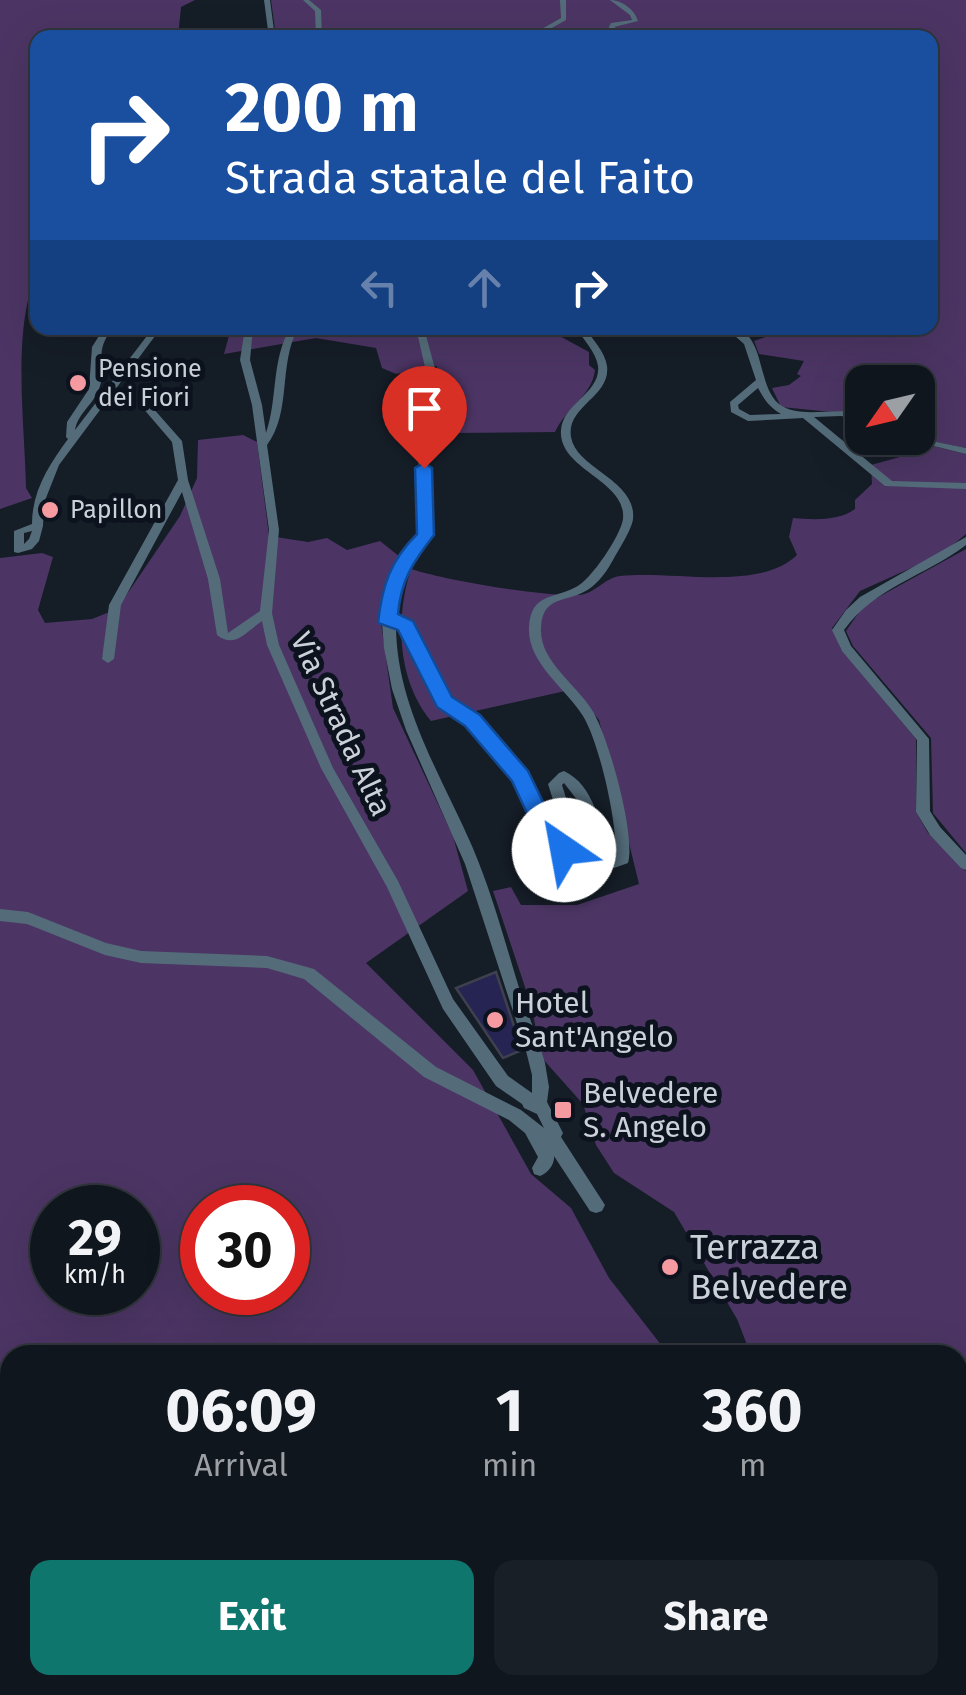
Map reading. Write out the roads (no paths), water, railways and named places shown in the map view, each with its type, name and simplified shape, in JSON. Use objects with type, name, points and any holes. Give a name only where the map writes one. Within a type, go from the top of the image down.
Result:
[{"type":"street","points":[[268,0],[271,30]]},
{"type":"street","points":[[306,0],[318,10],[319,30]]},
{"type":"street","points":[[544,30],[564,19],[563,0]]},
{"type":"street","points":[[613,0],[633,14],[635,21],[614,24],[610,28],[616,30]]},
{"type":"street","points":[[72,438],[72,419],[96,383],[94,350],[104,335]]},
{"type":"street","points":[[38,526],[40,496],[72,438],[152,335]]},
{"type":"street","name":"Via Strada Alta","points":[[248,335],[245,360],[263,444],[274,530],[266,613],[272,645],[327,768],[393,885],[422,956],[475,1048],[502,1081],[553,1123],[542,1134]]},
{"type":"street","points":[[263,444],[274,424],[282,346],[289,335]]},
{"type":"street","points":[[422,335],[433,380],[432,407],[423,440],[426,535],[407,554],[391,586],[388,623],[403,712],[466,847],[542,1083],[540,1099],[527,1101]]},
{"type":"street","points":[[388,623],[400,620],[406,626],[444,702],[473,720],[520,776],[554,848],[564,850],[573,843],[555,784],[564,776],[573,781],[588,810],[604,858],[614,862],[623,859],[594,722],[550,668],[535,624],[538,609],[552,597],[582,589],[595,576],[628,520],[622,496],[574,453],[564,436],[569,416],[590,398],[601,374],[598,346],[587,335]]},
{"type":"street","points":[[741,335],[749,340],[772,403],[800,414],[888,484],[966,486]]},
{"type":"street","points":[[762,380],[733,404],[734,410],[748,418],[845,413]]},
{"type":"street","points":[[152,391],[147,407],[177,441],[183,480],[214,579],[223,635],[230,638],[242,634],[266,613]]},
{"type":"street","points":[[935,444],[966,451]]},
{"type":"street","points":[[108,659],[114,606],[183,480]]},
{"type":"street","points":[[966,540],[947,556],[864,594],[838,630],[846,648],[923,738],[924,812],[935,831],[966,864]]},
{"type":"street","points":[[0,915],[28,918],[105,949],[141,957],[267,962],[309,974],[430,1072],[515,1114],[542,1134],[596,1205]]},
{"type":"street","points":[[540,1168],[547,1158],[542,1134]]},
{"type":"place","name":"Pensione dei Fiori","points":[[78,383]]},
{"type":"place","name":"Papillon","points":[[50,510]]},
{"type":"place","name":"Hotel Sant'Angelo","points":[[495,1020]]},
{"type":"place","name":"Belvedere S. Angelo","points":[[563,1110]]},
{"type":"place","name":"Terrazza Belvedere","points":[[670,1267]]}]
